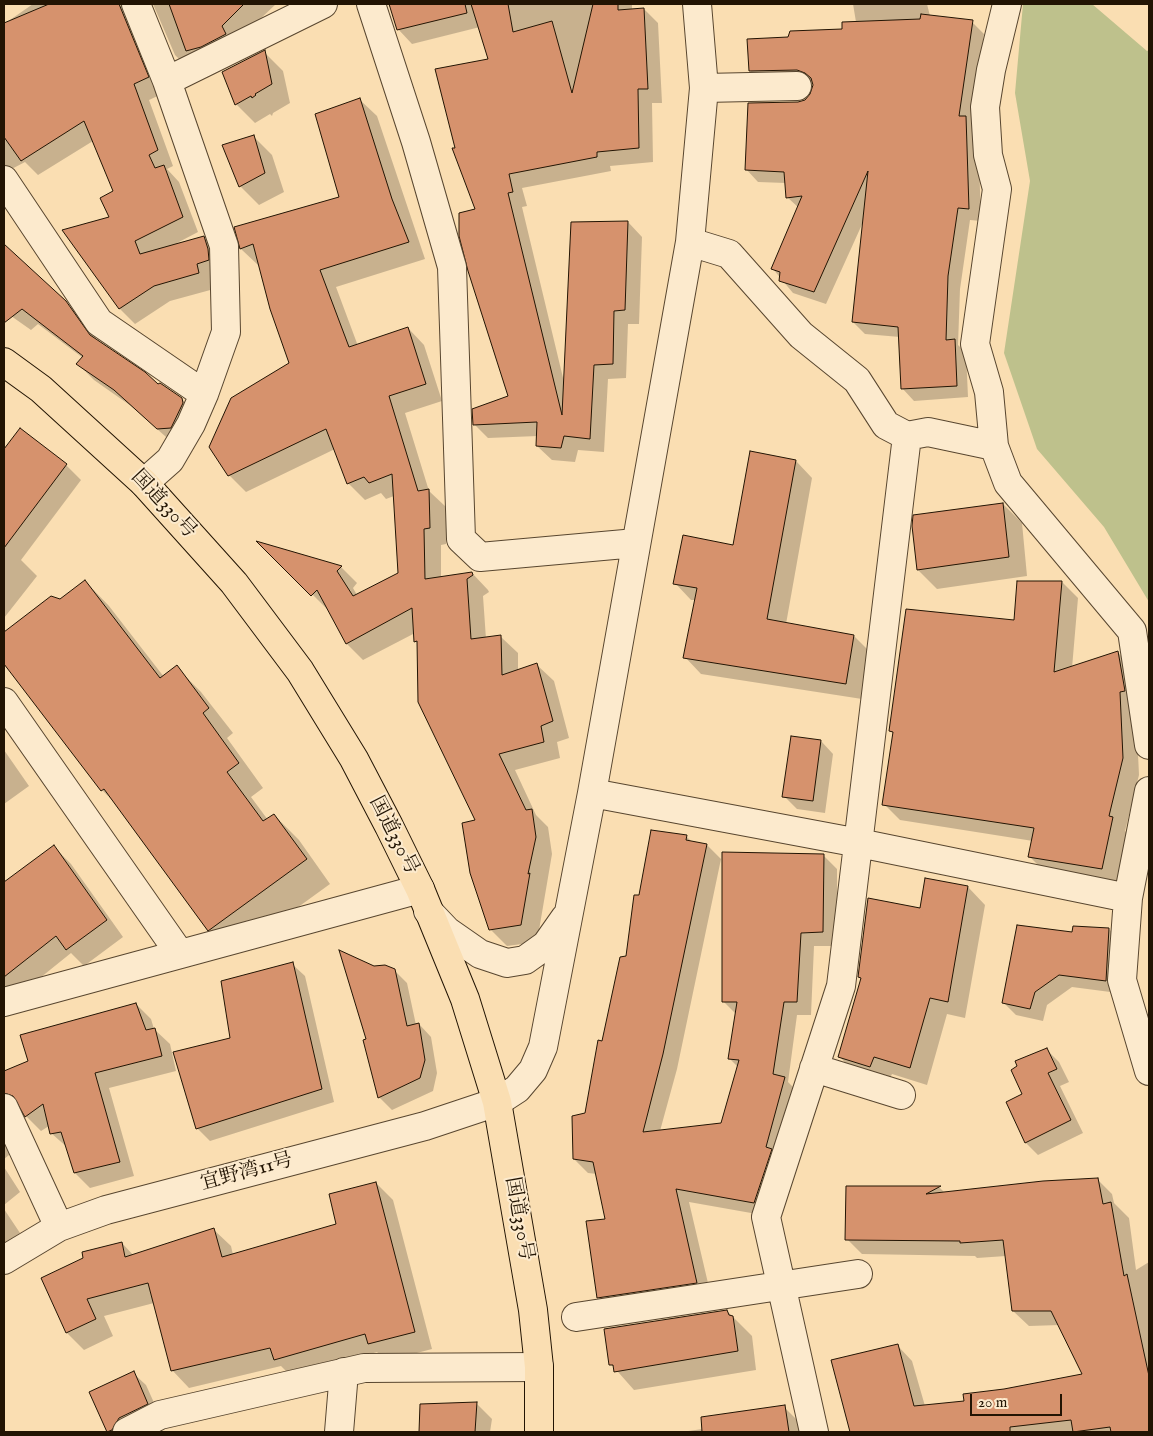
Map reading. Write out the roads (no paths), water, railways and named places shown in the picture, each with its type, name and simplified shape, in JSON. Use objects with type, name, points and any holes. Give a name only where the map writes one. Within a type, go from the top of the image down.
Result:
[{"type":"highway","name":"国道330号","points":[[4,362],[41,389],[144,482],[234,583],[300,671],[354,759],[424,900],[465,999],[497,1102],[525,1255],[539,1367],[539,1432]]},
{"type":"street","points":[[136,4],[167,81],[224,246],[226,332],[204,394],[170,460],[144,482]]},
{"type":"street","points":[[167,81],[323,4]]},
{"type":"street","points":[[371,4],[416,142],[452,267],[461,539],[480,557],[636,543]]},
{"type":"street","name":"宜野湾11号","points":[[4,1260],[59,1227],[106,1210],[425,1126],[497,1102],[516,1089],[533,1070],[543,1047],[592,793],[690,242],[704,88],[697,4]]},
{"type":"street","points":[[1007,4],[991,70],[985,107],[988,155],[997,189],[975,344],[989,392],[994,446],[1008,483],[1132,631],[1149,745]]},
{"type":"street","points":[[704,88],[796,86]]},
{"type":"street","points":[[4,180],[99,322],[204,394]]},
{"type":"street","points":[[690,242],[729,254],[801,335],[857,380],[886,425],[906,436],[928,432],[994,446]]},
{"type":"street","points":[[814,1432],[766,1217],[841,986],[906,436]]},
{"type":"street","points":[[4,702],[180,954]]},
{"type":"street","points":[[1149,791],[1128,898],[1122,980],[1149,1070]]},
{"type":"street","points":[[592,793],[859,843],[1128,898]]},
{"type":"street","points":[[4,1002],[180,954],[424,900],[447,931],[480,954],[507,962],[525,960],[546,945],[569,913]]},
{"type":"street","points":[[814,1068],[901,1095]]},
{"type":"street","points":[[4,1108],[59,1227]]},
{"type":"street","points":[[576,1317],[858,1274]]},
{"type":"street","points":[[126,1432],[160,1415],[364,1368],[539,1367]]},
{"type":"street","points":[[339,1432],[344,1372]]}]
